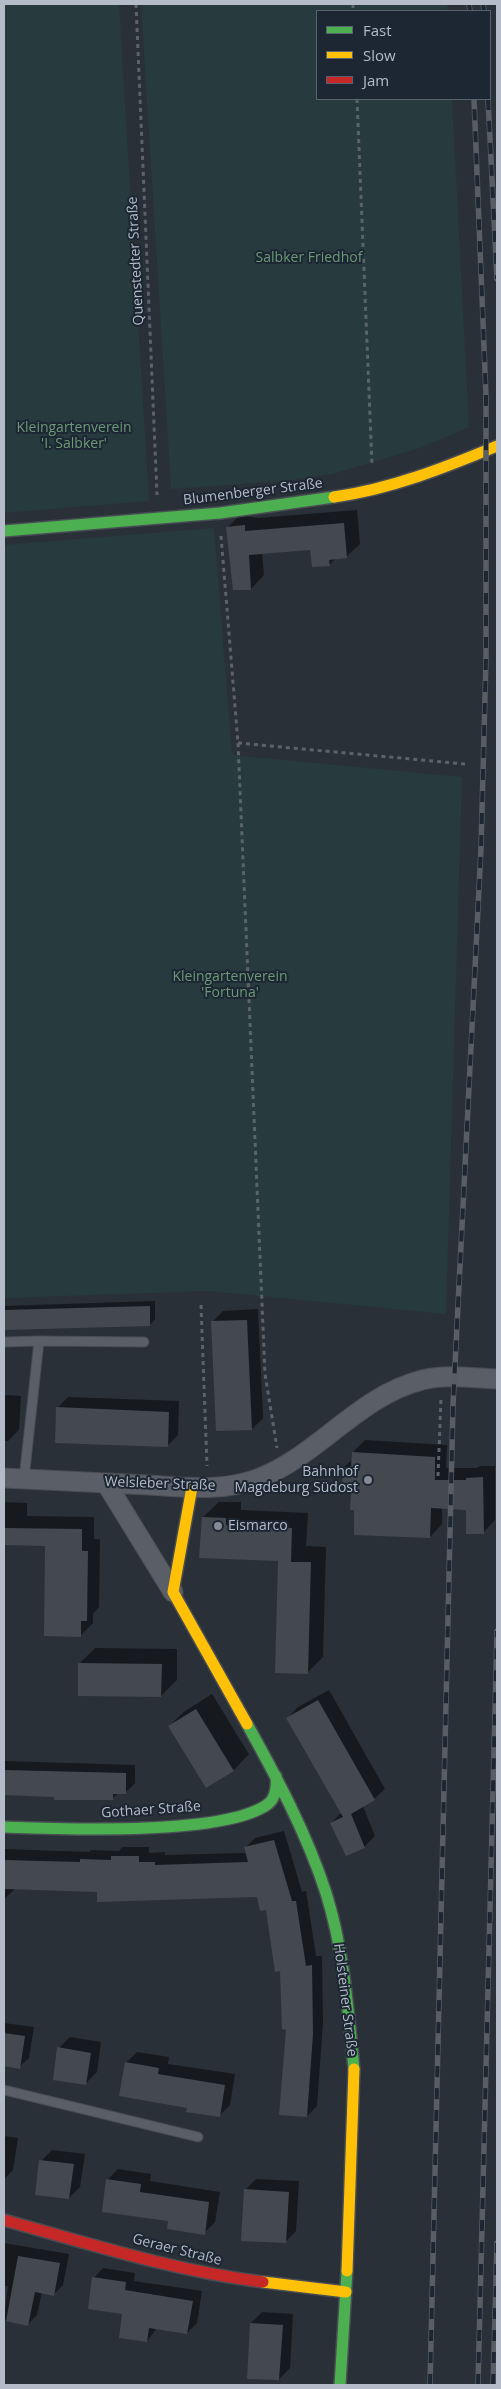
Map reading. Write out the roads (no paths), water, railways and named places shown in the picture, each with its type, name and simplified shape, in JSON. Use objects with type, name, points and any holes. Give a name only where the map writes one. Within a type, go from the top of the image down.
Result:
[{"type":"street","name":"Blumenberger Straße","points":[[4,531],[220,513],[307,502],[378,489],[428,474],[497,446]]},
{"type":"street","name":"Welsleber Straße","points":[[4,1478],[200,1487],[241,1484],[258,1479],[280,1468],[384,1396],[411,1383],[441,1378],[497,1378]]},
{"type":"street","name":"Holsteiner Straße","points":[[106,1483],[173,1592],[276,1776],[319,1872],[333,1916],[344,1969],[355,2079],[340,2385]]},
{"type":"street","points":[[173,1592],[200,1487]]},
{"type":"street","name":"Gothaer Straße","points":[[4,1827],[101,1829],[217,1820],[249,1812],[267,1804],[274,1793],[276,1776]]},
{"type":"street","name":"Geraer Straße","points":[[4,2220],[216,2276],[346,2292]]},
{"type":"lane","points":[[24,1479],[39,1340]]},
{"type":"lane","points":[[4,1342],[39,1340],[144,1342]]},
{"type":"lane","points":[[4,2090],[198,2137]]},
{"type":"railway","points":[[469,4],[470,10]]},
{"type":"railway","points":[[483,4],[484,10]]},
{"type":"railway","points":[[430,2385],[453,1405],[481,849],[486,659],[486,396],[474,100]]},
{"type":"railway","points":[[488,100],[497,279]]},
{"type":"railway","points":[[478,2385],[497,1631]]},
{"type":"railway","points":[[493,2385],[497,2243]]},
{"type":"place","name":"Bahnhof Magdeburg Südost","points":[[368,1480]]},
{"type":"place","name":"Eismarco","points":[[218,1526]]},
{"type":"park label","name":"Salbker Friedhof","points":[[309,258]]},
{"type":"park label","name":"Kleingartenverein 'I. Salbker'","points":[[74,436]]},
{"type":"park label","name":"Kleingartenverein 'Fortuna'","points":[[230,986]]}]
